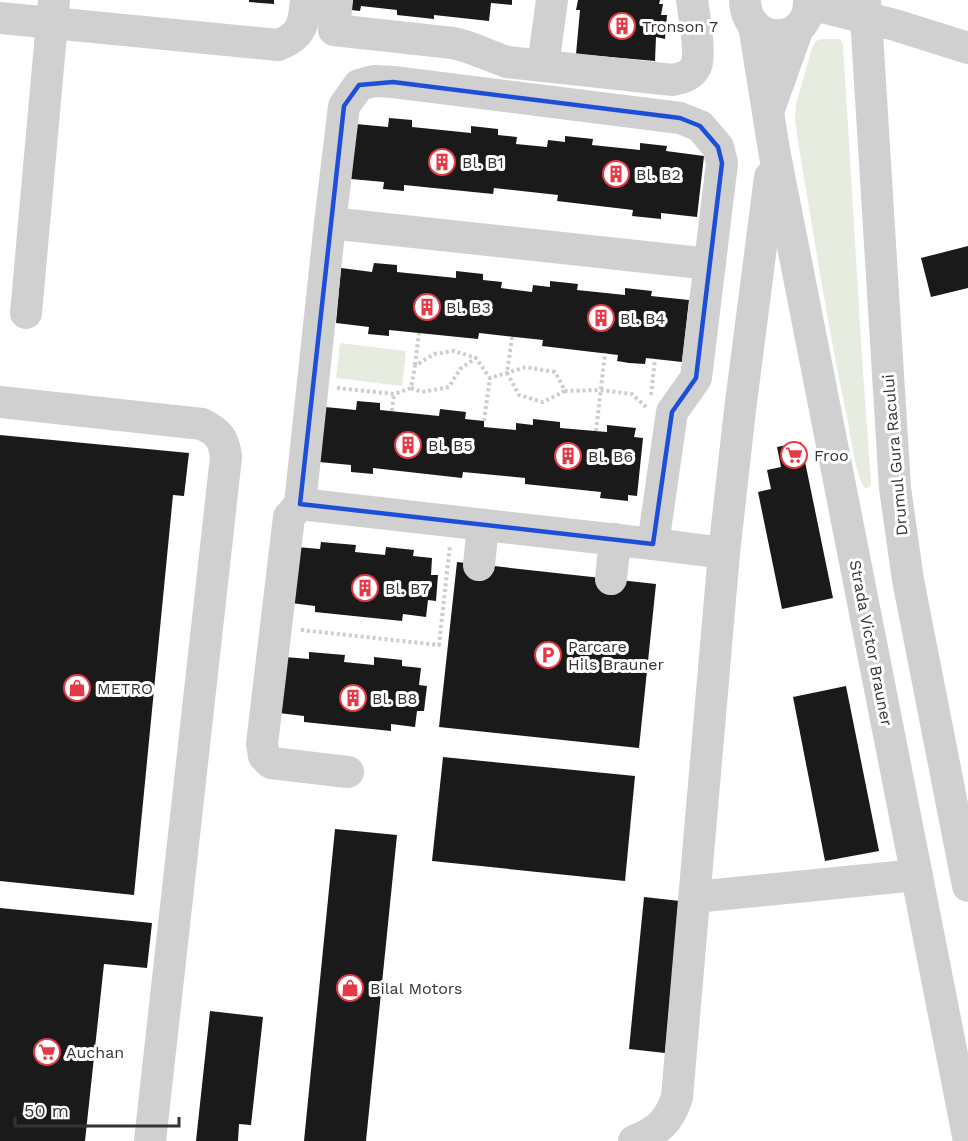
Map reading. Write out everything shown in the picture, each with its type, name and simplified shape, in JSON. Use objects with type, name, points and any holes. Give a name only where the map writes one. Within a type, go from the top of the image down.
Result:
[{"type":"street","points":[[0,18],[53,12],[278,45],[290,40],[300,31],[305,19],[306,0]]},
{"type":"street","points":[[337,0],[334,30],[453,43],[468,46],[507,62],[673,80],[687,76],[697,65],[697,38],[692,0]]},
{"type":"street","points":[[543,66],[552,0]]},
{"type":"street","points":[[805,10],[865,9],[895,25],[968,48]]},
{"type":"street","name":"Drumul Gura Racului","points":[[865,9],[896,500],[908,580],[968,886]]},
{"type":"street","points":[[749,13],[761,31],[771,35],[780,35],[790,33],[805,10]]},
{"type":"street","points":[[768,113],[805,10]]},
{"type":"street","points":[[26,313],[53,12]]},
{"type":"street","name":"Strada Victor Brauner","points":[[749,13],[968,1136]]},
{"type":"street","points":[[348,772],[271,763],[264,756],[262,744],[289,517],[300,504],[344,106],[359,85],[374,81],[393,82],[680,118],[700,126],[718,147],[722,163],[696,378],[672,412],[653,544]]},
{"type":"street","name":"Strada Victor Brauner","points":[[640,1139],[661,1126],[672,1113],[677,1097],[724,553],[774,150]]},
{"type":"street","points":[[330,223],[710,264]]},
{"type":"street","points":[[700,353],[747,359]]},
{"type":"street","points":[[0,402],[202,424],[220,436],[225,445],[226,457],[150,1141]]},
{"type":"street","points":[[300,504],[724,553]]},
{"type":"street","points":[[468,523],[479,565]]},
{"type":"street","points":[[611,579],[615,539]]},
{"type":"street","points":[[695,897],[917,875]]},
{"type":"path","points":[[411,388],[419,333]]},
{"type":"path","points":[[512,336],[507,373],[519,395],[543,402],[565,391],[601,390],[632,394],[649,411],[672,412]]},
{"type":"path","points":[[415,366],[434,354],[454,351],[476,358],[490,378],[484,421]]},
{"type":"path","points":[[596,431],[605,353]]},
{"type":"path","points":[[313,385],[394,394],[411,388],[422,392],[449,387],[460,369],[476,358]]},
{"type":"path","points":[[490,378],[526,367],[555,372],[565,391]]},
{"type":"path","points":[[392,411],[394,394]]},
{"type":"path","points":[[276,627],[439,645],[468,523]]},
{"type":"highlighted area","points":[[393,82],[680,118],[700,126],[718,147],[722,163],[696,378],[672,412],[653,544],[300,504],[344,106],[359,85]]},
{"type":"shaded area","points":[[840,39],[843,44],[871,484],[865,488],[854,457],[834,352],[795,119],[796,104],[812,48],[816,41]]},
{"type":"shaded area","points":[[340,343],[406,351],[402,386],[336,378]]},
{"type":"building","points":[[249,0],[274,0],[274,4],[249,2]]},
{"type":"building","points":[[353,0],[512,0],[512,5],[491,3],[489,21],[434,15],[434,19],[397,15],[397,10],[361,6],[360,11],[351,10]]},
{"type":"building","name":"Tronson 7","points":[[578,0],[660,0],[659,4],[663,4],[661,15],[667,15],[665,39],[656,37],[655,61],[576,54],[580,10],[576,10]]},
{"type":"building","points":[[389,118],[412,120],[412,127],[471,133],[471,126],[498,129],[498,135],[517,137],[516,144],[547,147],[548,140],[565,142],[565,136],[593,139],[592,145],[640,150],[640,143],[667,146],[666,151],[704,156],[697,217],[661,213],[661,219],[632,216],[633,210],[557,201],[558,195],[494,188],[493,194],[404,185],[404,191],[383,189],[384,182],[351,179],[356,124],[388,127]]},
{"type":"building","points":[[968,246],[968,288],[931,297],[921,258]]},
{"type":"building","points":[[374,263],[397,265],[397,272],[456,278],[456,271],[483,274],[483,280],[502,282],[501,288],[532,292],[533,285],[550,287],[550,281],[578,284],[577,290],[625,295],[625,288],[652,291],[651,296],[689,300],[682,362],[646,358],[645,364],[629,363],[617,361],[618,355],[542,346],[543,340],[479,333],[478,339],[389,330],[389,336],[368,334],[369,327],[336,323],[341,268],[372,272]]},
{"type":"building","points":[[357,401],[380,403],[380,410],[439,416],[440,409],[466,412],[465,419],[484,421],[484,427],[516,430],[516,423],[533,425],[533,419],[560,422],[560,428],[607,432],[607,425],[636,428],[634,437],[643,438],[637,496],[628,495],[628,501],[600,498],[601,492],[525,484],[525,478],[463,472],[462,478],[373,468],[373,474],[351,472],[351,465],[319,462],[325,407],[356,410]]},
{"type":"building","name":"METRO","points":[[0,435],[189,453],[184,496],[173,495],[134,895],[0,881]]},
{"type":"building","points":[[801,442],[833,598],[782,609],[758,492],[771,489],[767,470],[781,467],[777,447]]},
{"type":"building","name":"Bl. B7","points":[[321,542],[356,545],[355,552],[385,555],[386,547],[414,550],[413,556],[432,558],[431,575],[438,575],[436,601],[428,600],[426,617],[403,614],[402,621],[315,612],[315,606],[291,603],[297,547],[320,549]]},
{"type":"building","name":"Parcare Hils Brauner","points":[[457,562],[656,584],[639,748],[439,727]]},
{"type":"building","name":"Bl. B8","points":[[309,652],[345,655],[344,662],[374,665],[374,657],[402,660],[402,666],[421,668],[419,685],[427,686],[424,711],[417,711],[415,727],[391,724],[391,731],[304,722],[304,716],[279,713],[285,657],[309,659]]},
{"type":"building","points":[[846,686],[879,851],[825,861],[793,697]]},
{"type":"building","points":[[443,757],[635,776],[625,881],[432,861]]},
{"type":"building","name":"Bilal Motors","points":[[335,829],[397,835],[366,1141],[304,1141]]},
{"type":"building","points":[[644,897],[680,901],[665,1053],[629,1049]]},
{"type":"building","name":"Auchan","points":[[0,908],[152,923],[147,968],[104,964],[85,1141],[0,1141]]},
{"type":"building","points":[[210,1011],[263,1017],[251,1125],[239,1124],[238,1141],[196,1141]]},
{"type":"place","name":"Tronson 7","points":[[622,26]]},
{"type":"place","name":"Bl. B1","points":[[442,162]]},
{"type":"place","name":"Bl. B2","points":[[616,174]]},
{"type":"place","name":"Bl. B3","points":[[427,307]]},
{"type":"place","name":"Bl. B4","points":[[601,318]]},
{"type":"place","name":"Bl. B5","points":[[408,445]]},
{"type":"place","name":"Froo","points":[[794,455]]},
{"type":"place","name":"Bl. B6","points":[[568,456]]},
{"type":"place","name":"Bl. B7","points":[[365,588]]},
{"type":"place","name":"Parcare Hils Brauner","points":[[548,655]]},
{"type":"place","name":"METRO","points":[[77,688]]},
{"type":"place","name":"Bl. B8","points":[[353,698]]},
{"type":"place","name":"Bilal Motors","points":[[350,988]]},
{"type":"place","name":"Auchan","points":[[47,1052]]}]
